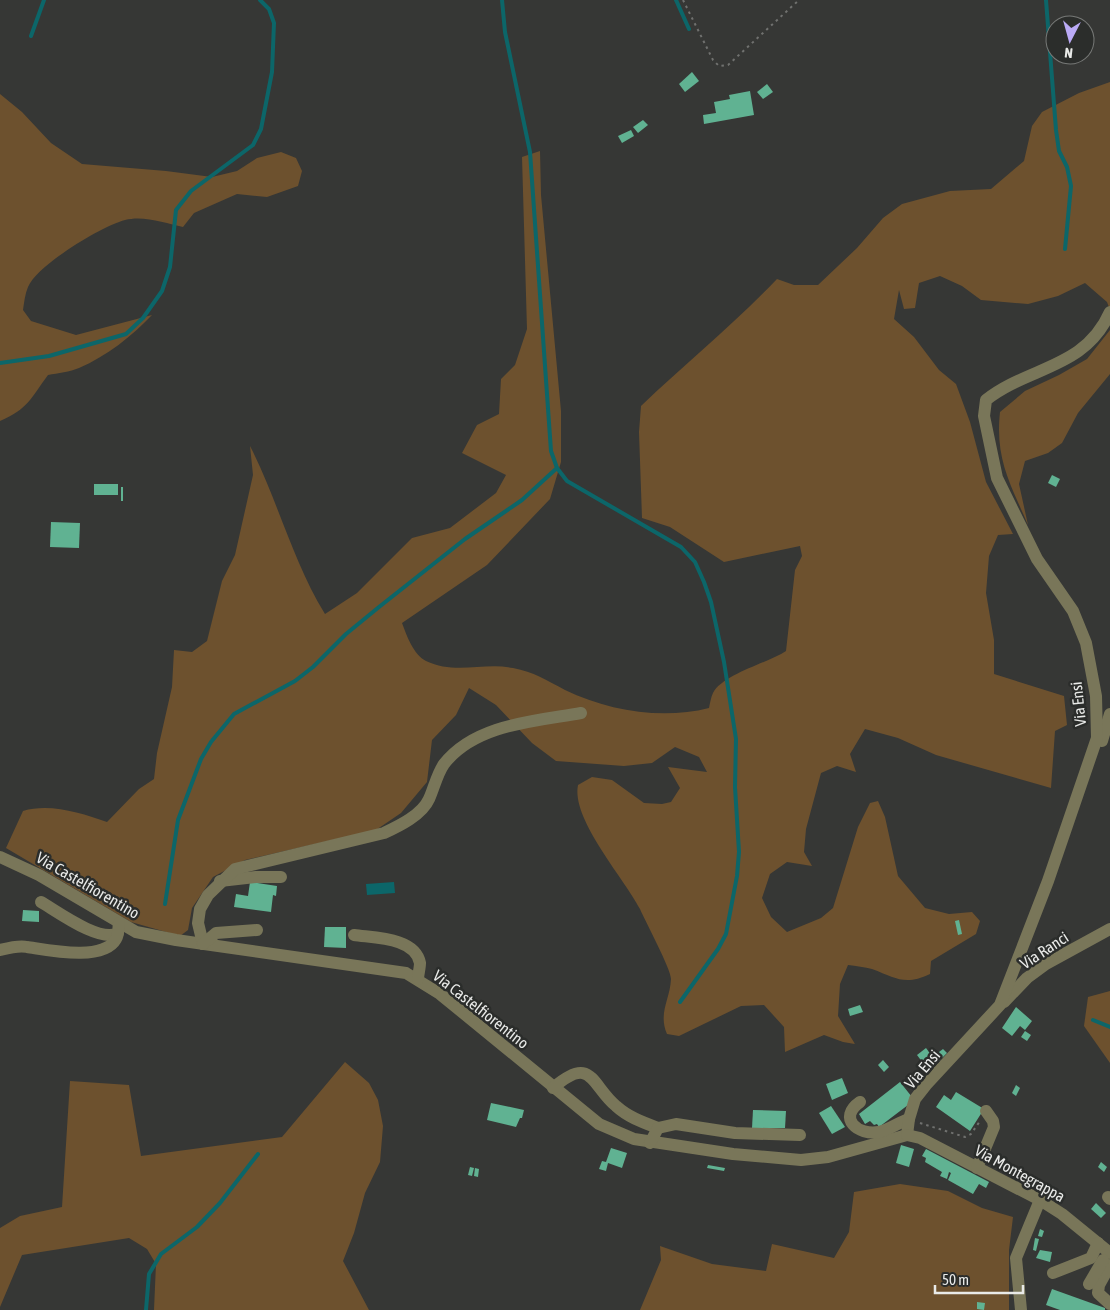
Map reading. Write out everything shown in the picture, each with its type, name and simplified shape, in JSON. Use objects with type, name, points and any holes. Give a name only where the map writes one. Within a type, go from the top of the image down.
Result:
[{"type":"street","name":"Via Ensi","points":[[907,1135],[914,1121],[915,1100],[926,1084],[1000,1006],[1080,791],[1097,738],[1098,716],[1086,643],[1073,611],[1037,559],[1001,487],[989,446],[984,416],[986,400],[1000,389],[1072,357],[1096,334],[1110,312]]},
{"type":"street","points":[[258,930],[216,932],[203,944],[198,923],[200,909],[208,895],[220,881],[235,869],[384,833],[401,825],[428,801],[444,764],[460,749],[477,738],[507,727],[581,713]]},
{"type":"street","points":[[1080,791],[1085,786],[1094,764],[1110,714]]},
{"type":"street","name":"Via Castelfiorentino","points":[[0,857],[39,875],[118,928],[203,944],[393,970],[418,979],[448,1000],[578,1109],[610,1131],[653,1136],[776,1159],[806,1160],[846,1153],[907,1135]]},
{"type":"street","points":[[220,881],[256,877],[280,877]]},
{"type":"street","points":[[41,902],[91,931],[107,936],[118,928]]},
{"type":"street","points":[[0,950],[25,946],[66,954],[98,950],[111,945],[118,928]]},
{"type":"street","name":"Via Ranci","points":[[1000,1006],[1028,978],[1046,964],[1110,930]]},
{"type":"street","points":[[354,935],[398,942],[411,949],[420,963],[418,979]]},
{"type":"street","points":[[553,1088],[568,1075],[576,1073],[586,1074],[595,1079],[606,1096],[617,1107],[653,1136],[676,1124],[735,1133],[800,1135]]},
{"type":"street","points":[[860,1102],[851,1108],[849,1115],[852,1122],[868,1132],[880,1132],[914,1121]]},
{"type":"street","points":[[977,1168],[994,1127],[993,1120],[986,1111]]},
{"type":"street","name":"Via Montegrappa","points":[[907,1135],[920,1138],[1040,1200],[1110,1253]]},
{"type":"street","points":[[1021,1310],[1016,1258],[1040,1200]]},
{"type":"street","points":[[1053,1272],[1091,1258],[1098,1243]]},
{"type":"street","points":[[1088,1284],[1110,1253]]},
{"type":"street","points":[[1110,1265],[1098,1285],[1098,1293],[1110,1304]]},
{"type":"path","points":[[683,0],[713,60],[719,66],[728,65],[799,0]]},
{"type":"path","points":[[914,1121],[965,1137],[971,1134],[986,1111]]},
{"type":"shaded area","points":[[1110,82],[1110,310],[1107,302],[1085,283],[1058,296],[1028,304],[981,300],[962,286],[940,276],[919,283],[915,308],[904,309],[899,290],[894,319],[914,337],[939,370],[956,384],[970,422],[986,482],[1013,534],[998,535],[989,556],[986,593],[994,640],[994,674],[1064,696],[1067,725],[1055,731],[1051,788],[936,755],[898,738],[865,729],[850,754],[856,772],[837,766],[821,773],[806,829],[804,852],[812,866],[787,862],[770,874],[762,898],[771,917],[787,932],[821,918],[833,908],[858,827],[870,803],[878,801],[885,817],[898,876],[925,908],[949,914],[972,912],[980,921],[976,934],[931,961],[930,974],[921,978],[907,980],[894,978],[872,969],[848,965],[840,984],[838,1016],[855,1044],[824,1035],[785,1052],[784,1027],[764,1005],[741,1006],[679,1036],[667,1034],[664,1013],[670,987],[670,974],[640,909],[590,831],[582,814],[578,799],[578,785],[592,777],[612,780],[644,803],[662,804],[671,802],[680,788],[668,767],[707,772],[699,757],[675,747],[652,763],[624,766],[556,761],[532,743],[496,705],[469,688],[456,715],[432,740],[427,782],[401,813],[376,830],[245,860],[213,877],[192,908],[188,930],[180,936],[131,922],[6,848],[23,811],[44,808],[65,810],[107,822],[139,789],[154,779],[157,753],[172,687],[174,650],[192,652],[207,641],[222,581],[235,555],[253,475],[250,446],[304,574],[325,614],[357,593],[412,538],[450,528],[496,493],[506,475],[462,453],[477,425],[499,414],[501,379],[515,365],[527,329],[522,157],[540,151],[541,195],[561,411],[561,462],[550,499],[487,565],[402,623],[417,654],[426,661],[437,665],[459,668],[491,666],[513,668],[540,677],[565,690],[599,703],[636,711],[673,713],[709,708],[713,693],[726,680],[786,651],[795,570],[802,556],[800,546],[724,562],[670,527],[642,518],[639,432],[641,406],[744,312],[777,279],[794,285],[818,285],[857,248],[883,218],[902,204],[950,191],[991,189],[1024,161],[1032,126],[1042,112],[1079,93]]},
{"type":"shaded area","points":[[0,94],[22,112],[51,143],[82,164],[212,177],[237,171],[257,158],[281,152],[296,158],[302,171],[298,186],[267,197],[237,194],[194,213],[183,227],[139,218],[125,220],[87,238],[44,268],[34,278],[25,296],[23,310],[31,321],[76,335],[152,315],[127,338],[99,358],[75,369],[48,375],[23,407],[0,421]]},
{"type":"shaded area","points":[[1110,330],[1110,374],[1078,413],[1062,443],[1048,453],[1025,461],[1019,484],[1028,525],[1005,470],[1000,444],[1000,412],[1025,391],[1087,359]]},
{"type":"shaded area","points":[[1110,991],[1110,1063],[1084,1026],[1088,997]]},
{"type":"shaded area","points":[[345,1062],[369,1083],[378,1100],[383,1126],[380,1162],[365,1193],[354,1233],[343,1261],[369,1310],[154,1310],[156,1264],[147,1249],[129,1238],[22,1255],[0,1307],[0,1228],[20,1216],[62,1207],[70,1081],[129,1085],[141,1156],[282,1137]]},
{"type":"shaded area","points":[[900,1184],[948,1191],[982,1208],[1013,1217],[1009,1250],[1009,1310],[640,1310],[661,1260],[660,1246],[712,1264],[766,1271],[772,1244],[834,1258],[849,1232],[854,1192]]},
{"type":"water","points":[[394,882],[395,893],[367,895],[366,884]]},
{"type":"building","points":[[692,72],[699,81],[685,92],[679,84]]},
{"type":"building","points":[[767,84],[773,92],[763,99],[757,92]]},
{"type":"building","points":[[750,91],[754,115],[704,124],[703,115],[716,113],[714,102],[730,99],[729,95]]},
{"type":"building","points":[[643,120],[648,125],[638,133],[633,127]]},
{"type":"building","points":[[631,130],[634,136],[622,143],[618,136]]},
{"type":"building","points":[[1052,475],[1060,479],[1056,487],[1048,483]]},
{"type":"building","points":[[94,484],[118,484],[118,495],[94,495]]},
{"type":"building","points":[[121,487],[123,487],[123,501],[121,501]]},
{"type":"building","points":[[51,522],[80,523],[79,548],[50,547]]},
{"type":"building","points":[[250,882],[277,886],[276,896],[273,895],[271,912],[234,907],[236,894],[248,896]]},
{"type":"building","points":[[23,910],[39,911],[39,922],[22,921]]},
{"type":"building","points":[[959,920],[962,934],[958,935],[955,921]]},
{"type":"building","points":[[325,927],[346,927],[346,948],[324,947]]},
{"type":"building","points":[[860,1005],[863,1012],[850,1016],[848,1009]]},
{"type":"building","points":[[1016,1007],[1032,1021],[1025,1030],[1020,1026],[1012,1036],[1002,1028]]},
{"type":"building","points":[[1025,1031],[1031,1035],[1027,1041],[1021,1037]]},
{"type":"building","points":[[926,1048],[932,1056],[923,1063],[917,1055]]},
{"type":"building","points":[[943,1049],[947,1053],[939,1061],[935,1055]]},
{"type":"building","points":[[883,1060],[889,1067],[884,1072],[878,1065]]},
{"type":"building","points":[[842,1078],[848,1093],[832,1100],[826,1084]]},
{"type":"building","points":[[900,1082],[912,1097],[908,1105],[879,1127],[870,1121],[865,1124],[859,1114]]},
{"type":"building","points":[[1016,1085],[1020,1088],[1016,1096],[1012,1093]]},
{"type":"building","points":[[956,1092],[984,1109],[970,1131],[936,1107],[944,1095],[951,1100]]},
{"type":"building","points":[[491,1103],[524,1110],[522,1118],[520,1118],[516,1127],[487,1120]]},
{"type":"building","points":[[831,1106],[845,1127],[832,1134],[819,1113]]},
{"type":"building","points":[[753,1110],[786,1111],[785,1128],[752,1128]]},
{"type":"building","points":[[901,1145],[914,1149],[909,1167],[896,1163]]},
{"type":"building","points":[[611,1148],[627,1153],[622,1168],[608,1163],[606,1171],[599,1169],[602,1161],[606,1162]]},
{"type":"building","points":[[926,1149],[989,1182],[986,1188],[979,1184],[973,1194],[948,1180],[951,1173],[949,1172],[947,1179],[940,1176],[942,1172],[925,1162],[926,1158],[922,1156]]},
{"type":"building","points":[[1101,1162],[1107,1167],[1104,1172],[1098,1167]]},
{"type":"building","points":[[708,1165],[725,1168],[724,1171],[707,1168]]},
{"type":"building","points":[[470,1167],[474,1168],[472,1176],[468,1175]]},
{"type":"building","points":[[475,1168],[479,1169],[478,1177],[474,1176]]},
{"type":"building","points":[[1096,1203],[1106,1213],[1101,1218],[1091,1209]]},
{"type":"building","points":[[1040,1229],[1044,1231],[1042,1237],[1038,1236]]},
{"type":"building","points":[[1035,1238],[1039,1239],[1036,1251],[1033,1250]]},
{"type":"building","points":[[1040,1250],[1052,1252],[1050,1262],[1036,1258]]},
{"type":"building","points":[[1052,1289],[1105,1308],[1105,1310],[1060,1310],[1046,1305]]},
{"type":"building","points":[[977,1302],[985,1303],[984,1310],[977,1309]]},
{"type":"waterway","points":[[31,36],[44,0]]},
{"type":"waterway","points":[[0,363],[49,356],[126,334],[143,318],[162,291],[170,267],[176,210],[191,191],[253,145],[261,129],[272,72],[274,23],[269,9],[260,0]]},
{"type":"waterway","points":[[502,0],[505,32],[530,152],[551,451],[557,468],[567,481],[681,547],[695,562],[711,602],[724,662],[736,739],[735,787],[739,852],[737,876],[726,934],[718,949],[680,1002]]},
{"type":"waterway","points":[[676,0],[689,29]]},
{"type":"waterway","points":[[1046,0],[1056,130],[1059,151],[1067,167],[1071,186],[1065,249]]},
{"type":"waterway","points":[[165,904],[178,820],[201,759],[211,742],[234,714],[295,681],[313,667],[346,634],[379,607],[465,539],[522,500],[557,468]]},
{"type":"waterway","points":[[1093,1020],[1110,1027]]},
{"type":"waterway","points":[[146,1310],[149,1274],[161,1254],[197,1227],[220,1203],[258,1154]]}]
